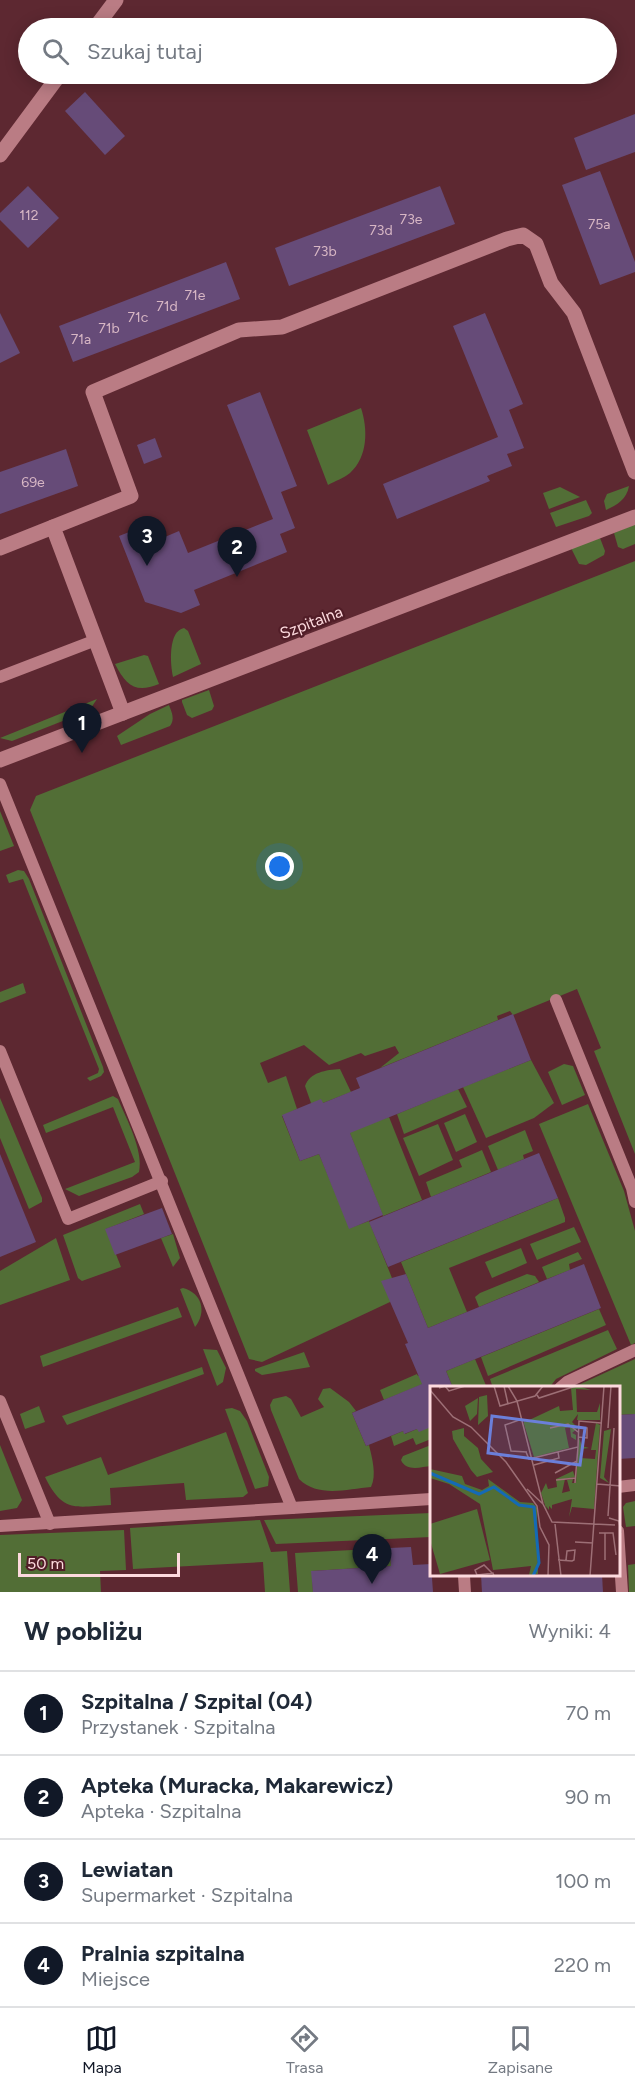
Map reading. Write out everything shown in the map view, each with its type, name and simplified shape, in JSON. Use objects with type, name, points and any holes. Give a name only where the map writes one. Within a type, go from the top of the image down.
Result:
[{"type":"street","points":[[102,18],[116,0]]},
{"type":"street","points":[[0,155],[53,84]]},
{"type":"street","points":[[0,548],[131,496],[93,392],[239,330],[282,327],[507,239],[523,235],[536,244],[551,283],[574,313],[635,472]]},
{"type":"street","points":[[620,433],[635,427]]},
{"type":"street","name":"Szpitalna","points":[[0,760],[635,517]]},
{"type":"street","points":[[52,527],[123,713]]},
{"type":"lane","points":[[0,677],[96,640]]},
{"type":"lane","points":[[0,784],[292,1508]]},
{"type":"lane","points":[[556,1000],[632,1188],[635,1202]]},
{"type":"lane","points":[[0,1051],[68,1219],[162,1181]]},
{"type":"lane","points":[[562,1386],[635,1350]]},
{"type":"lane","points":[[0,1401],[50,1524]]},
{"type":"lane","points":[[620,1487],[635,1485]]},
{"type":"lane","points":[[0,1526],[430,1499]]},
{"type":"lane","points":[[620,1562],[622,1592]]},
{"type":"lane","points":[[464,1577],[465,1592]]},
{"type":"green space","points":[[361,408],[365,425],[365,442],[360,459],[350,473],[328,485],[307,430]]},
{"type":"green space","points":[[629,486],[621,501],[606,510],[604,501],[607,494]]},
{"type":"green space","points":[[560,487],[580,497],[549,509],[543,493]]},
{"type":"green space","points":[[586,500],[592,513],[589,516],[556,527],[550,513]]},
{"type":"green space","points":[[635,524],[635,544],[623,549],[618,547],[614,533]]},
{"type":"green space","points":[[600,538],[605,551],[604,555],[586,565],[579,564],[571,548]]},
{"type":"green space","points":[[635,561],[635,1154],[594,1051],[601,1048],[577,989],[513,1015],[510,1011],[497,1016],[498,1020],[380,1068],[399,1053],[395,1046],[365,1056],[361,1053],[329,1065],[304,1045],[260,1063],[268,1083],[286,1076],[297,1109],[282,1116],[300,1161],[319,1154],[350,1228],[369,1221],[392,1278],[390,1302],[262,1362],[249,1359],[30,810],[36,796]]},
{"type":"green space","points":[[184,628],[188,631],[201,664],[173,677],[171,649],[175,635]]},
{"type":"green space","points":[[144,655],[148,656],[159,684],[137,688],[127,682],[115,664]]},
{"type":"green space","points":[[209,690],[214,706],[212,710],[192,718],[187,715],[182,700]]},
{"type":"green space","points":[[97,699],[91,708],[78,715],[12,741],[0,738]]},
{"type":"green space","points":[[169,705],[173,718],[170,726],[121,745],[117,736],[150,714]]},
{"type":"green space","points":[[0,811],[14,846],[0,851]]},
{"type":"green space","points":[[18,870],[24,871],[29,879],[103,1067],[104,1072],[101,1076],[90,1081],[87,1078],[98,1073],[99,1069],[23,879],[9,883],[6,875]]},
{"type":"green space","points":[[23,983],[26,993],[0,1003],[0,992]]},
{"type":"green space","points":[[531,1060],[554,1103],[534,1118],[486,1138],[463,1087]]},
{"type":"green space","points":[[564,1064],[573,1066],[585,1095],[562,1105],[548,1072]]},
{"type":"green space","points":[[340,1069],[351,1092],[323,1103],[311,1103],[305,1086],[307,1081],[319,1073]]},
{"type":"green space","points":[[458,1089],[467,1107],[404,1134],[397,1114]]},
{"type":"green space","points":[[113,1096],[118,1099],[137,1145],[139,1172],[132,1177],[79,1196],[65,1189],[135,1162],[113,1107],[46,1133],[43,1125]]},
{"type":"green space","points":[[0,1098],[42,1198],[42,1202],[29,1209],[0,1138]]},
{"type":"green space","points":[[588,1104],[624,1191],[635,1231],[635,1343],[631,1345],[539,1124]]},
{"type":"green space","points":[[465,1114],[477,1142],[456,1152],[444,1123]]},
{"type":"green space","points":[[389,1117],[422,1200],[383,1216],[349,1131]]},
{"type":"green space","points":[[438,1124],[453,1160],[419,1176],[403,1138]]},
{"type":"green space","points":[[525,1130],[533,1151],[523,1155],[524,1159],[498,1170],[488,1146]]},
{"type":"green space","points":[[482,1150],[491,1172],[431,1197],[426,1182],[462,1167],[459,1160]]},
{"type":"green space","points":[[558,1198],[565,1222],[449,1268],[467,1312],[428,1328],[401,1262]]},
{"type":"green space","points":[[140,1204],[144,1214],[106,1229],[121,1267],[82,1281],[78,1278],[63,1235]]},
{"type":"green space","points":[[574,1227],[581,1242],[537,1260],[530,1244]]},
{"type":"green space","points":[[173,1234],[180,1258],[173,1267],[161,1238]]},
{"type":"green space","points":[[56,1238],[70,1280],[0,1305],[0,1271]]},
{"type":"green space","points":[[521,1248],[527,1263],[492,1278],[485,1262]]},
{"type":"green space","points":[[578,1252],[582,1259],[569,1264],[570,1270],[547,1279],[542,1267]]},
{"type":"green space","points":[[527,1274],[535,1276],[539,1282],[479,1307],[475,1297],[480,1293]]},
{"type":"green space","points":[[183,1288],[195,1294],[201,1304],[201,1315],[195,1327],[180,1289]]},
{"type":"green space","points":[[178,1307],[182,1317],[43,1367],[40,1356]]},
{"type":"green space","points":[[599,1309],[606,1325],[488,1376],[481,1357]]},
{"type":"green space","points":[[608,1330],[617,1349],[556,1379],[551,1386],[492,1386],[490,1379]]},
{"type":"green space","points":[[203,1349],[217,1350],[226,1368],[223,1382],[217,1386]]},
{"type":"green space","points":[[304,1352],[310,1367],[262,1375],[255,1371],[255,1369]]},
{"type":"green space","points":[[475,1359],[486,1386],[452,1386],[446,1371]]},
{"type":"green space","points":[[635,1359],[635,1414],[620,1415],[620,1386],[576,1386]]},
{"type":"green space","points":[[202,1367],[204,1374],[67,1425],[62,1416]]},
{"type":"green space","points":[[429,1372],[433,1380],[384,1400],[380,1390],[417,1374],[418,1376]]},
{"type":"green space","points":[[330,1388],[349,1402],[356,1411],[352,1413],[366,1446],[369,1445],[373,1461],[374,1477],[371,1487],[333,1491],[315,1489],[299,1479],[270,1405],[273,1399],[286,1396],[291,1399],[301,1417],[324,1407],[318,1399],[323,1389]]},
{"type":"green space","points":[[39,1406],[45,1422],[25,1429],[20,1414]]},
{"type":"green space","points":[[232,1408],[240,1411],[247,1421],[269,1477],[268,1486],[255,1489],[225,1409]]},
{"type":"green space","points":[[430,1427],[430,1439],[416,1445],[413,1438],[394,1446],[391,1436]]},
{"type":"green space","points":[[226,1432],[248,1493],[243,1497],[186,1500],[184,1483],[110,1488],[111,1505],[79,1507],[64,1502],[58,1497],[45,1477],[101,1457],[108,1475]]},
{"type":"green space","points":[[0,1445],[22,1500],[17,1508],[0,1511]]},
{"type":"green space","points":[[430,1445],[430,1466],[418,1468],[406,1466],[401,1460],[403,1456]]},
{"type":"green space","points":[[635,1501],[635,1526],[626,1527],[623,1507],[626,1503]]},
{"type":"green space","points":[[430,1513],[430,1537],[276,1544],[264,1520]]},
{"type":"green space","points":[[260,1520],[271,1552],[287,1551],[290,1592],[265,1592],[263,1562],[133,1569],[130,1528]]},
{"type":"green space","points":[[124,1530],[126,1570],[100,1571],[101,1592],[0,1592],[0,1535]]},
{"type":"green space","points":[[390,1548],[391,1566],[312,1571],[313,1592],[298,1592],[295,1553]]},
{"type":"green space","points":[[635,1564],[635,1592],[629,1592],[628,1565]]},
{"type":"building","points":[[85,92],[125,136],[105,155],[65,111]]},
{"type":"building","points":[[635,114],[635,152],[586,170],[574,138]]},
{"type":"building","points":[[600,171],[635,262],[635,272],[600,285],[562,185]]},
{"type":"building","points":[[28,186],[59,218],[28,248],[0,220],[0,213]]},
{"type":"building","points":[[440,186],[455,224],[289,286],[275,248]]},
{"type":"building","points":[[226,262],[240,299],[73,362],[59,326]]},
{"type":"building","points":[[0,313],[20,353],[0,363]]},
{"type":"building","points":[[485,313],[523,404],[509,410],[524,448],[507,454],[512,466],[487,476],[490,481],[397,519],[383,484],[498,437],[453,326]]},
{"type":"building","points":[[260,392],[297,486],[281,492],[295,528],[280,534],[287,552],[194,590],[200,605],[181,613],[145,602],[119,536],[147,525],[153,542],[179,531],[188,553],[273,519],[227,405]]},
{"type":"building","points":[[155,438],[162,457],[144,464],[137,445]]},
{"type":"building","points":[[66,449],[78,486],[0,514],[0,472]]},
{"type":"building","points":[[513,1014],[531,1060],[350,1133],[383,1215],[349,1229],[319,1154],[300,1161],[282,1115],[321,1099],[323,1103],[360,1088],[356,1078]]},
{"type":"building","points":[[539,1153],[558,1198],[388,1267],[369,1222]]},
{"type":"building","points":[[0,1154],[36,1242],[0,1257]]},
{"type":"building","points":[[162,1208],[172,1234],[115,1255],[105,1229]]},
{"type":"building","points":[[584,1264],[601,1308],[446,1371],[452,1386],[430,1386],[430,1427],[404,1434],[403,1431],[366,1446],[352,1413],[422,1384],[405,1344],[408,1343],[381,1281],[406,1274],[428,1328]]},
{"type":"building","points":[[635,1414],[635,1458],[620,1459],[620,1415]]},
{"type":"building","points":[[411,1547],[413,1565],[430,1564],[433,1592],[313,1592],[311,1571],[391,1566],[390,1548]]},
{"type":"building","points":[[481,1577],[602,1577],[603,1592],[482,1592]]},
{"type":"place","name":"Lewiatan","points":[[147,566]]},
{"type":"place","name":"Apteka (Muracka, Makarewicz)","points":[[237,577]]},
{"type":"place","name":"Szpitalna / Szpital (04)","points":[[82,753]]},
{"type":"place","name":"Pralnia szpitalna","points":[[372,1584]]}]
